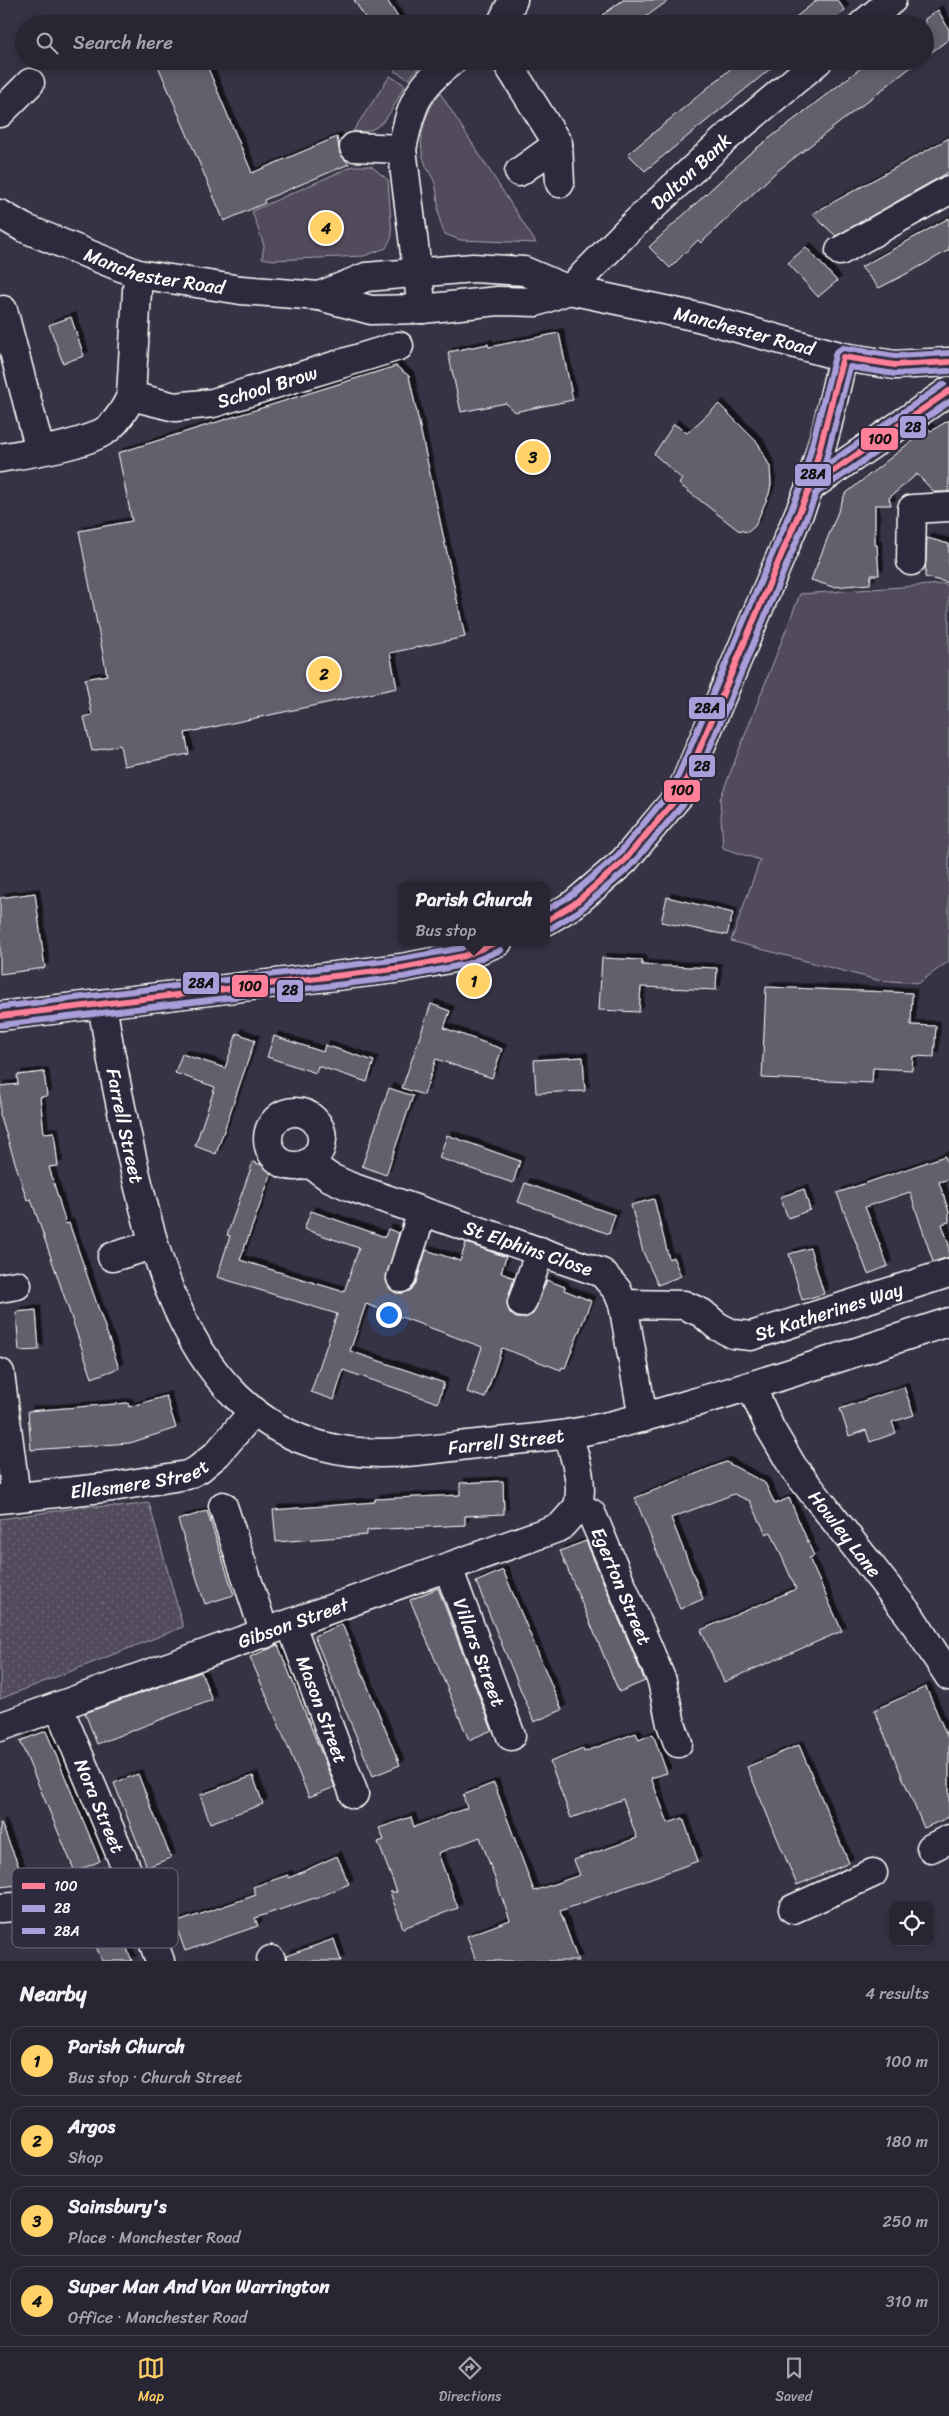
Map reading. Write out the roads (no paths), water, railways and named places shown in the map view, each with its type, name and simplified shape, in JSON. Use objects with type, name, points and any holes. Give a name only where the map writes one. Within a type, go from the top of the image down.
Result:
[{"type":"street","points":[[506,15],[513,0]]},
{"type":"street","points":[[874,15],[892,0]]},
{"type":"street","points":[[422,309],[402,149],[410,111],[420,92],[433,75],[440,70]]},
{"type":"street","points":[[512,70],[558,144],[560,183]]},
{"type":"street","name":"Dalton Bank","points":[[569,290],[630,228],[726,138],[807,70]]},
{"type":"street","points":[[0,113],[30,83]]},
{"type":"street","points":[[519,172],[558,144]]},
{"type":"street","points":[[354,147],[402,149]]},
{"type":"street","points":[[840,251],[949,190]]},
{"type":"street","name":"Manchester Road","points":[[0,214],[24,228],[138,274],[241,290],[319,296],[371,310],[422,309],[498,302],[536,302],[569,290]]},
{"type":"street","name":"Manchester Road","points":[[319,296],[366,277],[473,268],[524,271],[569,290],[698,317],[843,357],[896,364],[949,362]]},
{"type":"street","points":[[0,458],[96,437],[110,428],[123,414],[131,396],[138,274]]},
{"type":"street","points":[[3,310],[40,450]]},
{"type":"street","name":"School Brow","points":[[131,396],[175,406],[214,403],[399,346]]},
{"type":"street","points":[[550,919],[574,904],[624,861],[681,793],[810,486],[827,427],[843,357]]},
{"type":"street","points":[[810,486],[942,401]]},
{"type":"street","points":[[911,561],[912,509],[949,507]]},
{"type":"street","points":[[0,1016],[402,968],[464,956],[488,946]]},
{"type":"street","name":"Farrell Street","points":[[102,1004],[115,1082],[153,1245],[176,1306],[190,1334],[221,1379],[254,1411],[278,1428],[305,1441],[323,1446],[394,1454],[568,1434],[643,1418],[751,1386],[949,1322]]},
{"type":"street","name":"St Elphins Close","points":[[309,1163],[351,1187],[602,1273],[617,1290],[623,1304],[643,1418]]},
{"type":"street","points":[[401,1278],[422,1212]]},
{"type":"street","points":[[112,1257],[153,1245]]},
{"type":"street","points":[[522,1303],[540,1251]]},
{"type":"street","name":"St Katherines Way","points":[[623,1304],[684,1305],[702,1313],[717,1326],[733,1334],[751,1336],[949,1273]]},
{"type":"street","points":[[0,1373],[8,1498]]},
{"type":"street","name":"Howley Lane","points":[[751,1386],[770,1428],[793,1467],[910,1616],[949,1676]]},
{"type":"street","name":"Ellesmere Street","points":[[8,1498],[112,1487],[187,1475],[200,1469],[217,1454],[254,1411]]},
{"type":"street","name":"Egerton Street","points":[[568,1434],[580,1477],[581,1488],[578,1507],[591,1513],[596,1522],[662,1681],[671,1724],[678,1743]]},
{"type":"street","points":[[224,1506],[266,1634]]},
{"type":"street","name":"Gibson Street","points":[[0,1727],[59,1708],[560,1527],[578,1507]]},
{"type":"street","name":"Villars Street","points":[[448,1568],[511,1736]]},
{"type":"street","name":"Mason Street","points":[[291,1625],[354,1794]]},
{"type":"street","name":"Nora Street","points":[[59,1708],[126,1868]]},
{"type":"street","points":[[793,1909],[873,1873]]},
{"type":"street","name":"Nora Street","points":[[155,1948],[160,1961]]},
{"type":"place","name":"Super Man And Van Warrington","points":[[326,228]]},
{"type":"place","name":"Sainsbury's","points":[[533,457]]},
{"type":"place","name":"Argos","points":[[324,674]]},
{"type":"place","name":"Parish Church","points":[[474,981]]}]
